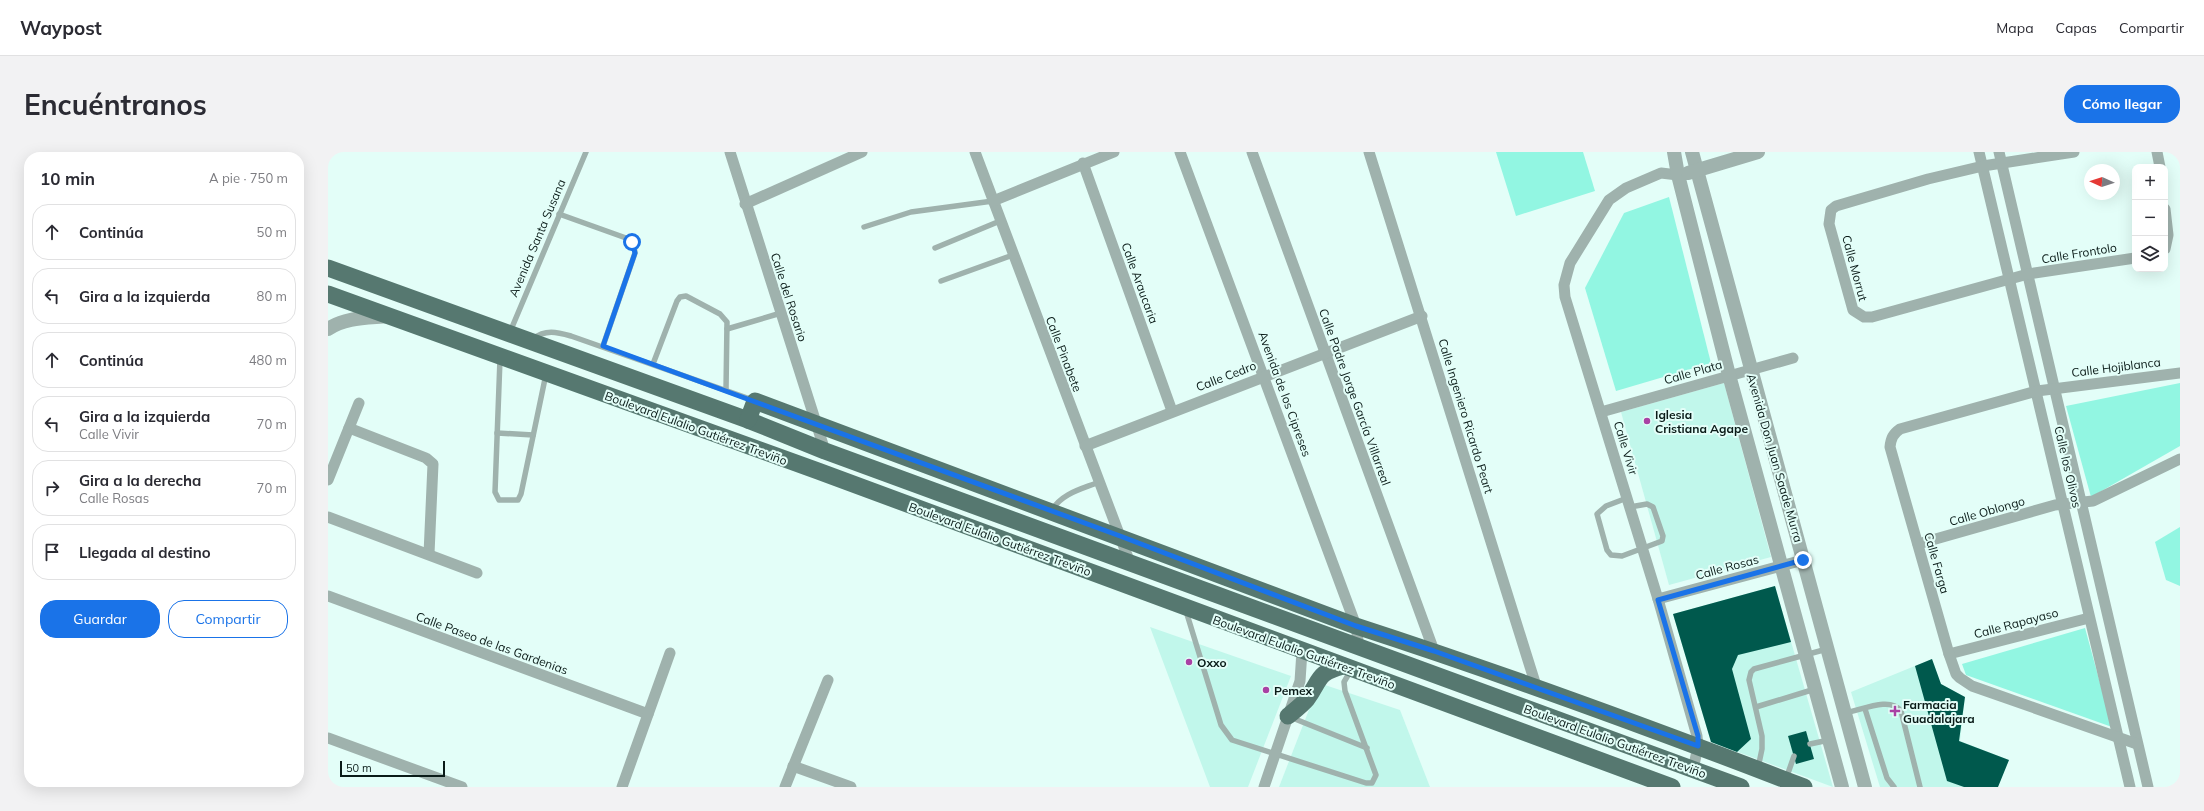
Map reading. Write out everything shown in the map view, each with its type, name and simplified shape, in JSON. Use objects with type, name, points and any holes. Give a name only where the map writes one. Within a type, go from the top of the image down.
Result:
[{"type":"main road","name":"Boulevard Eulalio Gutiérrez Treviño","points":[[328,268],[748,420],[825,451],[1741,787]]},
{"type":"main road","name":"Boulevard Eulalio Gutiérrez Treviño","points":[[328,294],[1672,787]]},
{"type":"main road","name":"Boulevard Eulalio Gutiérrez Treviño","points":[[748,420],[755,401],[1120,536],[1356,626],[1434,651],[1698,746],[1804,787]]},
{"type":"main road","points":[[1263,612],[1294,634],[1302,651]]},
{"type":"main road","points":[[1288,716],[1307,699],[1317,680],[1324,673],[1347,668]]},
{"type":"street","name":"Calle del Rosario","points":[[730,152],[745,204],[825,451]]},
{"type":"street","points":[[745,204],[862,152]]},
{"type":"street","name":"Calle Pinabete","points":[[975,152],[1130,563]]},
{"type":"street","points":[[993,201],[1083,163],[1114,152]]},
{"type":"street","name":"Avenida de los Cipreses","points":[[1180,152],[1265,376],[1356,626],[1359,648]]},
{"type":"street","name":"Calle Padre Jorge García Villarreal","points":[[1252,152],[1434,651]]},
{"type":"street","name":"Calle Ingeniero Ricardo Peart","points":[[1369,152],[1422,316],[1537,689]]},
{"type":"street","name":"Avenida Don Juan Saade Murra","points":[[1692,152],[1750,370],[1865,787]]},
{"type":"street","points":[[1676,153],[1661,173],[1678,176],[1758,152]]},
{"type":"street","name":"Calle los Olivos","points":[[1979,152],[2130,787]]},
{"type":"street","points":[[1983,166],[2000,157],[2074,152]]},
{"type":"street","points":[[2157,152],[2159,164]]},
{"type":"street","name":"Avenida Don Juan Saade Murra","points":[[1676,153],[1678,176],[1728,375],[1842,787]]},
{"type":"street","name":"Calle los Olivos","points":[[2000,157],[2148,787]]},
{"type":"street","name":"Calle Araucaria","points":[[1083,163],[1172,411]]},
{"type":"street","name":"Calle Morrut","points":[[1983,166],[1928,179],[1836,206],[1831,210],[1829,224],[1853,310],[1864,317],[1872,317],[2028,274]]},
{"type":"street","name":"Calle Vivir","points":[[1661,173],[1626,188],[1609,200],[1566,273],[1564,285],[1565,298],[1643,549],[1698,736],[1698,746],[1693,770]]},
{"type":"street","name":"Calle Frontolo","points":[[2028,274],[2132,258]]},
{"type":"street","points":[[328,329],[342,322],[356,319],[389,316]]},
{"type":"street","name":"Calle Cedro","points":[[1085,446],[1172,411],[1422,316]]},
{"type":"street","name":"Calle Plata","points":[[1601,412],[1728,375],[1793,358]]},
{"type":"street","name":"Calle Hojiblanca","points":[[2055,388],[2180,373]]},
{"type":"street","name":"Calle Farga","points":[[2055,388],[2037,391],[1965,410],[1900,429],[1894,433],[1890,447],[1956,674],[1966,683],[2137,744]]},
{"type":"street","points":[[328,480],[331,463],[349,428],[359,403]]},
{"type":"street","points":[[349,428],[426,458],[432,464],[429,554]]},
{"type":"street","points":[[2063,504],[2081,503],[2107,496],[2180,459]]},
{"type":"street","name":"Calle Oblongo","points":[[1918,544],[2047,507],[2063,504]]},
{"type":"street","points":[[328,517],[477,573]]},
{"type":"street","name":"Calle Rosas","points":[[1658,600],[1803,560]]},
{"type":"street","name":"Calle Paseo de las Gardenias","points":[[328,596],[648,714]]},
{"type":"street","name":"Calle Rapayaso","points":[[1949,654],[2089,618]]},
{"type":"street","points":[[1264,787],[1300,681],[1302,651]]},
{"type":"street","points":[[622,787],[670,653]]},
{"type":"street","points":[[785,787],[828,680]]},
{"type":"street","points":[[328,738],[462,787]]},
{"type":"street","points":[[793,766],[851,787]]},
{"type":"lane","name":"Avenida Santa Susana","points":[[509,334],[586,152]]},
{"type":"lane","points":[[864,227],[911,212],[993,201]]},
{"type":"lane","points":[[559,214],[626,238],[634,246],[635,253],[603,346]]},
{"type":"lane","points":[[935,248],[1000,221]]},
{"type":"lane","points":[[941,281],[1013,255]]},
{"type":"lane","points":[[653,364],[678,301],[682,296],[720,314],[727,322],[726,390]]},
{"type":"lane","points":[[727,329],[781,313]]},
{"type":"lane","points":[[530,341],[544,332],[556,332],[603,346],[755,401]]},
{"type":"lane","points":[[500,356],[495,492],[496,497],[503,501],[515,502],[520,498],[546,373]]},
{"type":"lane","points":[[498,433],[533,435]]},
{"type":"lane","points":[[1051,511],[1060,500],[1068,495],[1099,482]]},
{"type":"lane","points":[[1629,503],[1647,504],[1653,507],[1663,536],[1660,542],[1643,549],[1622,556],[1611,555],[1597,518],[1600,510],[1629,503]]},
{"type":"lane","points":[[1185,608],[1221,725],[1226,734],[1232,740],[1366,783],[1372,783],[1376,774],[1345,691],[1344,682],[1347,668]]},
{"type":"lane","points":[[1758,769],[1763,743],[1749,680],[1751,672],[1754,669],[1828,649]]},
{"type":"lane","points":[[1756,707],[1815,689]]},
{"type":"lane","points":[[1845,713],[1887,704],[1897,706],[1902,712],[1920,787]]},
{"type":"lane","points":[[1865,709],[1887,778],[1894,787]]},
{"type":"lane","points":[[1288,716],[1367,748]]},
{"type":"lane","points":[[1810,744],[1829,740]]},
{"type":"lane","points":[[1786,780],[1794,756]]},
{"type":"shaded area","points":[[1724,383],[1771,557],[1669,585],[1621,412]]},
{"type":"shaded area","points":[[1775,586],[1833,787],[1711,742],[1673,614]]},
{"type":"shaded area","points":[[1150,627],[1291,676],[1248,787],[1210,787]]},
{"type":"shaded area","points":[[1932,659],[1941,684],[1965,697],[1960,741],[2009,760],[1998,787],[1880,787],[1851,692]]},
{"type":"shaded area","points":[[1322,684],[1400,710],[1430,787],[1279,787],[1310,707]]},
{"type":"green space","points":[[1496,152],[1583,152],[1595,191],[1516,216]]},
{"type":"green space","points":[[1669,197],[1711,363],[1616,391],[1585,288],[1624,213]]},
{"type":"green space","points":[[2180,383],[2180,446],[2091,497],[2066,406]]},
{"type":"green space","points":[[2180,527],[2180,586],[2166,580],[2155,542]]},
{"type":"green space","points":[[2085,628],[2112,727],[1966,675],[1962,664]]},
{"type":"building","points":[[1775,586],[1791,642],[1738,655],[1732,669],[1751,739],[1737,752],[1711,742],[1673,614]]},
{"type":"building","points":[[1932,659],[1941,684],[1965,697],[1959,741],[2009,760],[1998,787],[1964,787],[1947,781],[1915,666]]},
{"type":"building","points":[[1806,731],[1814,759],[1796,764],[1788,736]]},
{"type":"place","name":"Iglesia Cristiana Agape","points":[[1647,421]]},
{"type":"place","name":"Oxxo","points":[[1189,662]]},
{"type":"place","name":"Pemex","points":[[1266,690]]},
{"type":"place","name":"Farmacia Guadalajara","points":[[1895,711]]},
{"type":"route","points":[[632,242],[635,253],[603,346],[1120,536],[1356,626],[1434,651],[1698,746],[1698,736],[1658,600],[1803,560]]}]
